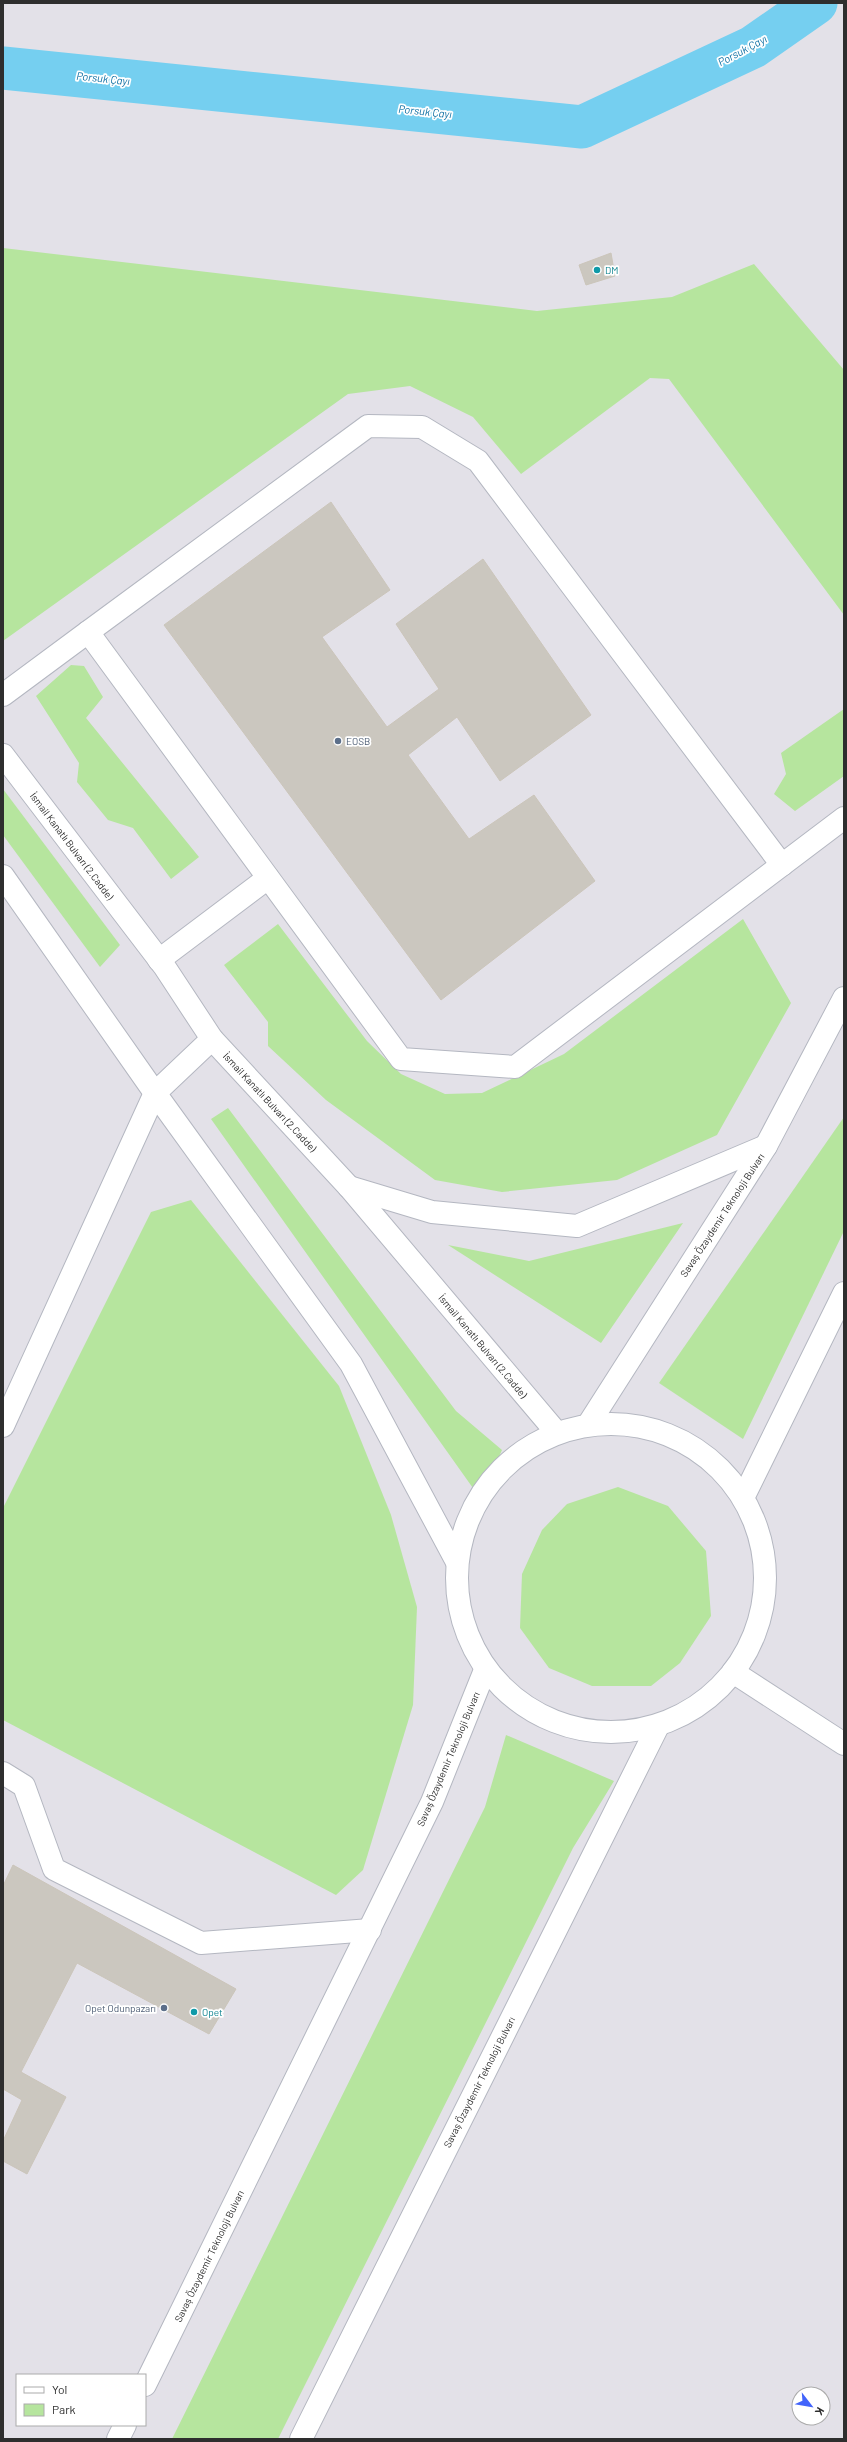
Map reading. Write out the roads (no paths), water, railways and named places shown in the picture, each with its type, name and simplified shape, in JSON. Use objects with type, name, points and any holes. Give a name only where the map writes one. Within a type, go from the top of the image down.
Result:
[{"type":"street","points":[[3,695],[368,426],[422,427],[478,461],[782,865]]},
{"type":"street","points":[[88,632],[401,1059],[515,1067],[844,818]]},
{"type":"street","name":"İsmail Kanatlı Bulvarı (2.Cadde)","points":[[3,755],[159,960],[212,1038],[349,1187],[556,1433]]},
{"type":"street","points":[[3,876],[155,1093],[351,1364],[457,1562]]},
{"type":"street","points":[[159,960],[268,878]]},
{"type":"street","name":"Savaş Özaydemir Teknoloji Bulvarı","points":[[588,1425],[766,1146],[844,998]]},
{"type":"street","points":[[3,1426],[155,1093],[212,1038]]},
{"type":"street","points":[[349,1187],[432,1212],[577,1226],[766,1146]]},
{"type":"street","points":[[743,1498],[844,1293]]},
{"type":"street","points":[[588,1425],[633,1425],[676,1438],[714,1463],[743,1498],[761,1540],[765,1586],[756,1631],[733,1672],[700,1705],[658,1726],[611,1734],[562,1726],[520,1704],[485,1670],[461,1619],[457,1562],[467,1520],[489,1483],[519,1454],[556,1433],[588,1425]]},
{"type":"street","name":"Savaş Özaydemir Teknoloji Bulvarı","points":[[146,2383],[432,1802],[485,1670]]},
{"type":"street","points":[[733,1672],[844,1744]]},
{"type":"street","name":"Savaş Özaydemir Teknoloji Bulvarı","points":[[301,2439],[658,1726]]},
{"type":"street","points":[[3,1773],[24,1786],[54,1869],[201,1943],[370,1930]]},
{"type":"street","points":[[118,2439],[124,2426]]},
{"type":"waterway","name":"Porsuk Çayı","points":[[3,68],[582,127],[753,47],[816,3]]},
{"type":"place","name":"DM","points":[[597,270]]},
{"type":"place","name":"EOSB","points":[[338,741]]},
{"type":"place","name":"Opet Odunpazarı","points":[[164,2008]]},
{"type":"place","name":"Opet","points":[[194,2012]]}]
